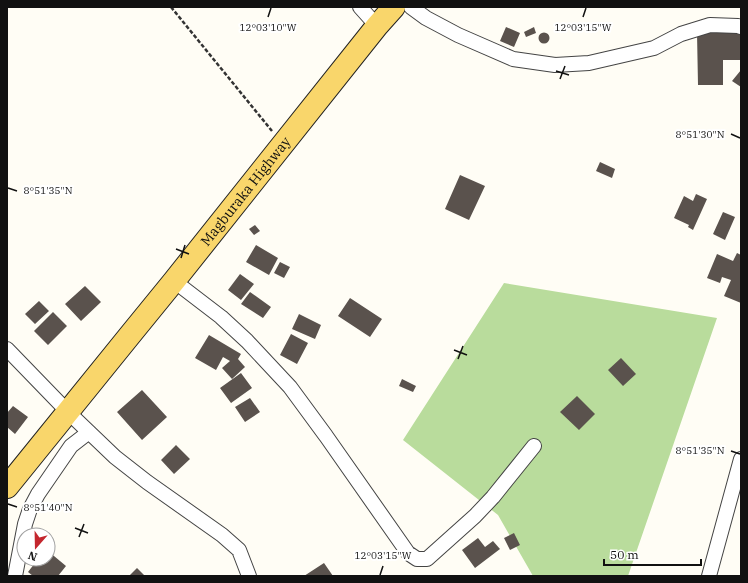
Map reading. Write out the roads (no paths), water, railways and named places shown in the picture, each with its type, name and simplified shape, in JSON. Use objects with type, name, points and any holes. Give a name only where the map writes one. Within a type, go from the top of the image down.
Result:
[{"type":"main road","name":"Magburaka Highway","points":[[7,487],[174,281],[377,26],[394,7]]},
{"type":"street","points":[[360,7],[377,26]]},
{"type":"street","points":[[411,7],[426,18],[458,35],[514,59],[555,65],[589,63],[654,48],[681,34],[710,25],[741,27]]},
{"type":"street","points":[[174,281],[221,317],[247,341],[290,387],[408,553],[417,559],[427,559],[475,516],[493,497],[534,446]]},
{"type":"street","points":[[7,349],[68,412],[115,457],[147,482],[222,535],[239,550],[249,576]]},
{"type":"street","points":[[15,576],[25,524],[30,509],[38,494],[71,446],[89,432]]},
{"type":"street","points":[[710,576],[741,459]]}]
